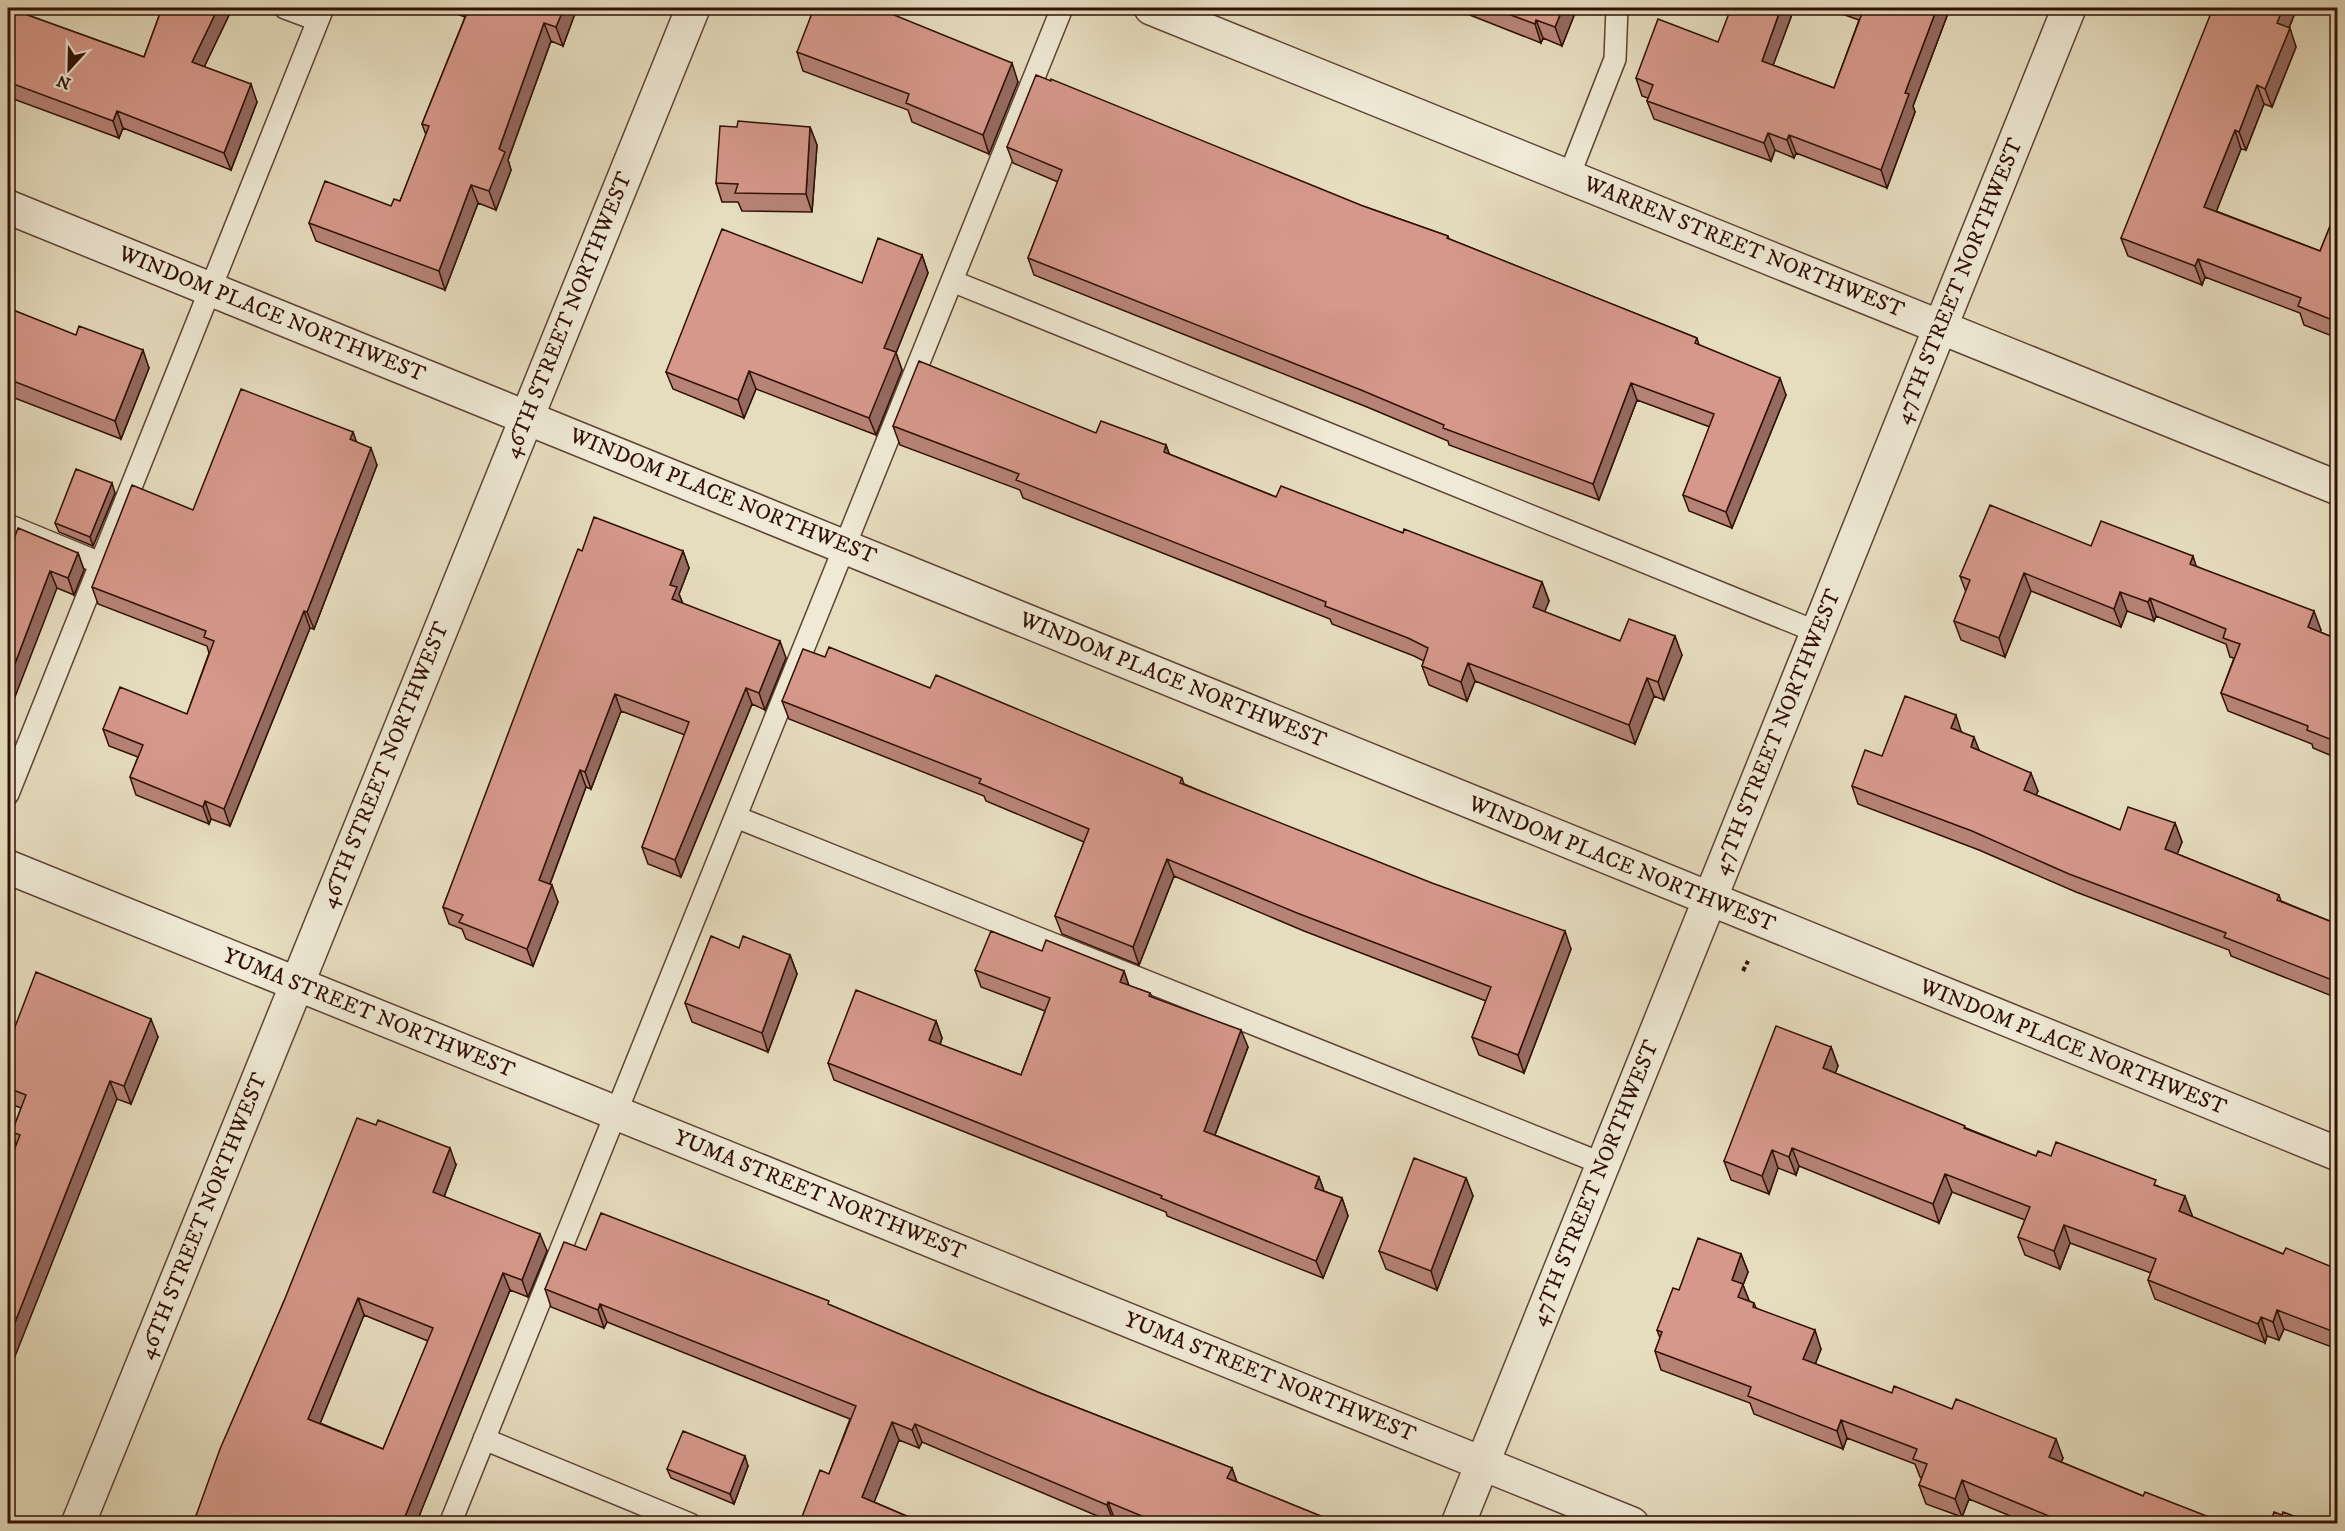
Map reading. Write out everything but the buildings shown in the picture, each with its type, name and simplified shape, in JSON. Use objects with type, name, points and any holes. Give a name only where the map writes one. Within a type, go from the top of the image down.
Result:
[{"type":"street","name":"46TH STREET NORTHWEST","points":[[78,1524],[693,8]]},
{"type":"street","name":"WARREN STREET NORTHWEST","points":[[1151,8],[2337,488]]},
{"type":"street","name":"47TH STREET NORTHWEST","points":[[1458,1524],[2069,8]]},
{"type":"street","name":"WINDOM PLACE NORTHWEST","points":[[8,207],[2337,1154]]},
{"type":"street","name":"YUMA STREET NORTHWEST","points":[[8,867],[1632,1524]]},
{"type":"lane","points":[[8,794],[320,14],[285,8]]},
{"type":"lane","points":[[450,1524],[1062,8]]},
{"type":"lane","points":[[1569,176],[1615,58],[1617,8]]},
{"type":"lane","points":[[952,281],[1817,632]]},
{"type":"lane","points":[[8,525],[100,563]]},
{"type":"lane","points":[[736,817],[1603,1164]]},
{"type":"lane","points":[[484,1439],[690,1524]]}]
